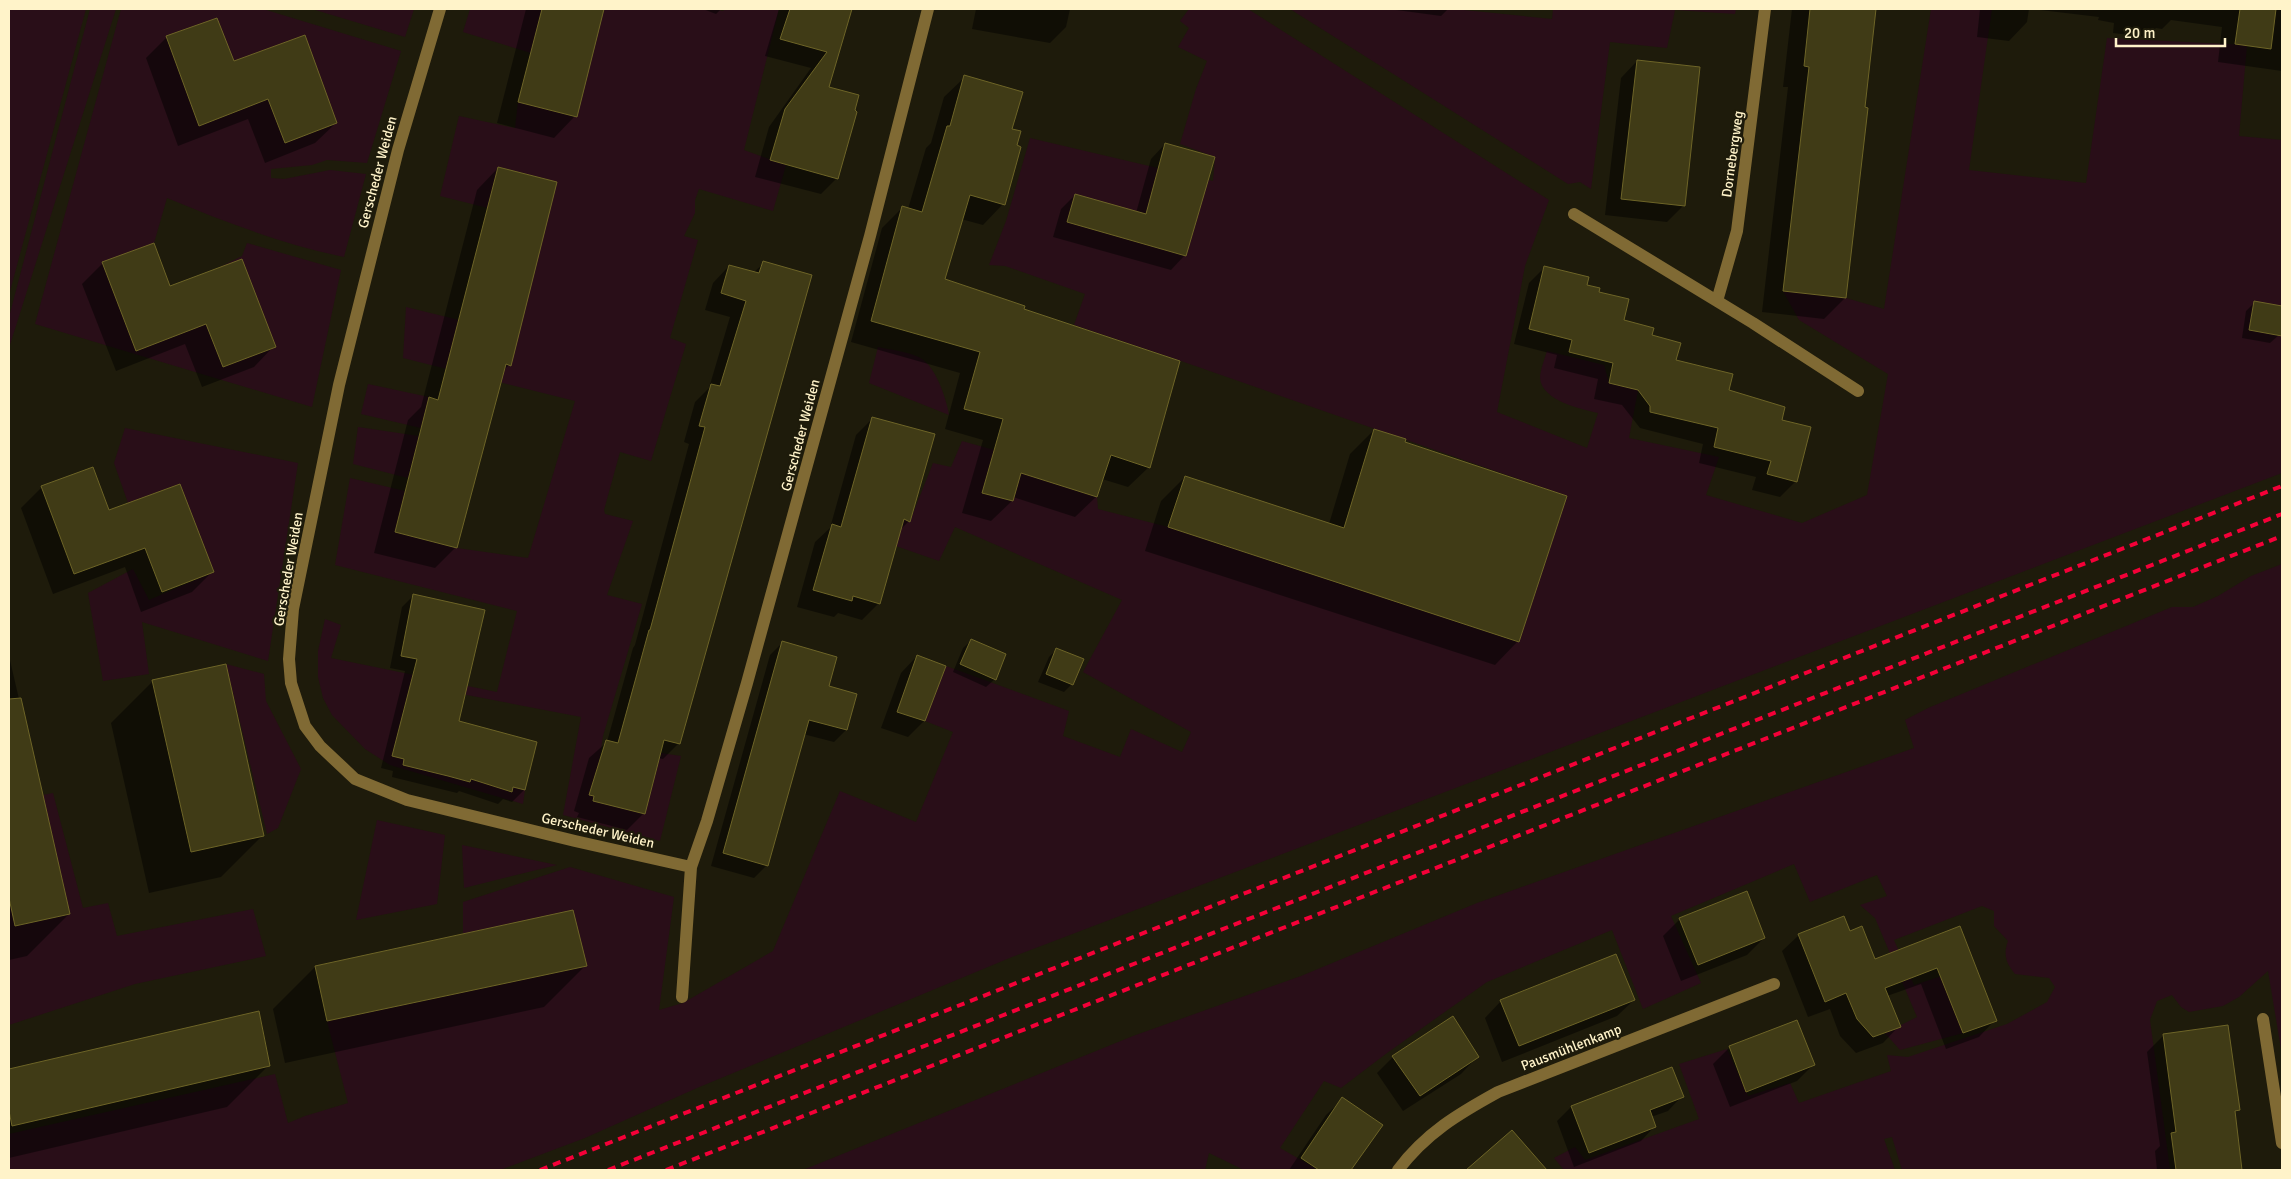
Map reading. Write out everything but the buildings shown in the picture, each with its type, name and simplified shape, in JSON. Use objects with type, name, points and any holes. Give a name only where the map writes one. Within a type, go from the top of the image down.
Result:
[{"type":"street","name":"Gerscheder Weiden","points":[[440,9],[398,150],[338,385],[293,609],[289,659],[290,683],[306,726],[320,746],[338,764],[362,782],[407,800],[574,841],[691,867]]},
{"type":"street","name":"Gerscheder Weiden","points":[[682,997],[691,867],[747,683],[870,236],[928,9]]},
{"type":"street","name":"Dornebergweg","points":[[1717,302],[1737,232],[1765,9]]},
{"type":"street","points":[[1574,214],[1858,391]]},
{"type":"street","name":"Pausmühlenkamp","points":[[1398,1170],[1413,1150],[1435,1130],[1462,1111],[1498,1092],[1774,984]]},
{"type":"street","points":[[2263,1019],[2282,1143]]},
{"type":"shaded area","points":[[9,9],[86,9],[9,295]]},
{"type":"shaded area","points":[[90,9],[116,9],[9,348],[9,317]]},
{"type":"shaded area","points":[[121,9],[263,9],[401,51],[367,163],[327,160],[312,165],[271,169],[271,178],[284,179],[330,170],[366,174],[344,257],[298,246],[254,232],[167,198],[154,243],[172,291],[242,256],[247,243],[341,270],[312,407],[35,324]]},
{"type":"shaded area","points":[[312,9],[414,9],[405,37]]},
{"type":"shaded area","points":[[470,9],[542,9],[531,53],[463,32]]},
{"type":"shaded area","points":[[604,9],[715,9],[723,11],[725,9],[779,9],[744,150],[786,165],[773,211],[699,189],[695,200],[695,213],[684,236],[698,240],[670,338],[686,344],[651,461],[620,452],[604,510],[605,514],[633,521],[607,595],[642,604],[603,736],[593,801],[645,814],[661,753],[681,756],[660,841],[563,815],[581,717],[410,684],[392,756],[525,790],[523,804],[390,765],[365,749],[332,715],[323,698],[318,677],[318,651],[325,619],[341,625],[331,658],[497,692],[517,611],[335,565],[350,478],[405,491],[395,532],[457,548],[528,558],[575,401],[403,358],[406,307],[459,320],[512,358],[557,182],[498,167],[488,208],[440,196],[459,116],[515,128],[518,102],[577,117]]},
{"type":"shaded area","points":[[1189,9],[1248,9],[1549,200],[1525,266],[1497,412],[1587,448],[1598,413],[1563,403],[1548,393],[1542,386],[1541,371],[1547,351],[1604,365],[1609,383],[1638,390],[1629,438],[1719,457],[1706,495],[1802,523],[1867,495],[1888,374],[1799,320],[1783,291],[1846,298],[1884,309],[1931,9],[1992,9],[1969,170],[2086,183],[2107,38],[2247,45],[2239,136],[2282,140],[2282,473],[1012,957],[697,1088],[585,1138],[500,1170],[9,1170],[9,1134],[275,1074],[288,1123],[348,1103],[327,1021],[587,966],[573,910],[463,934],[463,902],[570,867],[674,897],[659,1010],[683,1003],[773,951],[840,791],[916,822],[953,732],[925,721],[946,666],[1069,711],[1063,736],[1120,757],[1131,729],[1182,752],[1191,732],[1083,672],[1122,600],[955,527],[939,561],[893,545],[901,515],[910,521],[933,463],[951,467],[962,441],[994,450],[982,493],[1013,501],[1021,471],[1097,497],[1098,509],[1168,527],[1519,642],[1567,496],[1074,325],[1085,294],[1005,266],[989,265],[1006,221],[1030,138],[1213,181],[1215,157],[1180,144],[1196,89],[1207,61],[1178,47],[1189,28],[1180,21]]},
{"type":"shaded area","points":[[1290,9],[1454,9],[1552,19],[1553,9],[1736,9],[1735,14],[1675,10],[1667,48],[1610,42],[1591,189],[1580,182],[1568,184]]},
{"type":"shaded area","points":[[878,347],[916,356],[929,365],[938,381],[949,415],[869,383]]},
{"type":"shaded area","points":[[368,384],[429,397],[421,428],[361,414]]},
{"type":"shaded area","points":[[358,427],[419,436],[408,478],[353,464]]},
{"type":"shaded area","points":[[125,428],[298,463],[268,661],[142,622],[149,674],[103,681],[88,593],[133,569],[149,600],[214,572],[180,484],[128,503],[114,463]]},
{"type":"shaded area","points":[[2282,564],[2282,1055],[2268,971],[2239,997],[2223,1006],[2189,1012],[2181,1007],[2172,995],[2157,1001],[2150,1020],[2170,1170],[1902,1170],[1892,1137],[1884,1139],[1895,1170],[1564,1170],[1554,1158],[1575,1147],[1585,1160],[1699,1119],[1679,1064],[1727,1049],[1748,1096],[1790,1083],[1799,1103],[1891,1071],[1887,1055],[1908,1057],[2007,1024],[2047,1002],[2055,987],[2049,978],[2015,974],[2006,959],[2008,941],[1994,926],[1994,911],[1982,906],[1894,940],[1914,985],[1945,975],[1963,1033],[1900,1050],[1885,1033],[1917,1017],[1875,918],[1860,905],[1887,896],[1877,875],[1810,902],[1794,864],[1671,916],[1701,983],[1643,1009],[1612,930],[1487,982],[1341,1088],[1324,1081],[1280,1148],[1315,1168],[1313,1170],[1244,1170],[1209,1153],[1205,1170],[803,1170],[1133,1036],[1301,976],[1477,903],[1914,748],[1905,720],[1928,708],[2172,607],[2193,607],[2218,596],[2251,576]]},
{"type":"shaded area","points":[[226,664],[264,674],[266,701],[301,769],[278,828],[267,834]]},
{"type":"shaded area","points":[[53,793],[83,908],[108,903],[117,936],[253,909],[266,956],[135,984],[9,1025],[9,898],[15,926],[70,914],[43,795]]},
{"type":"shaded area","points":[[377,820],[445,835],[437,904],[356,920]]},
{"type":"shaded area","points":[[462,845],[557,865],[464,888]]},
{"type":"railway","points":[[540,1170],[2282,486]]},
{"type":"railway","points":[[608,1170],[2282,514]]},
{"type":"railway","points":[[666,1170],[2282,536]]}]
